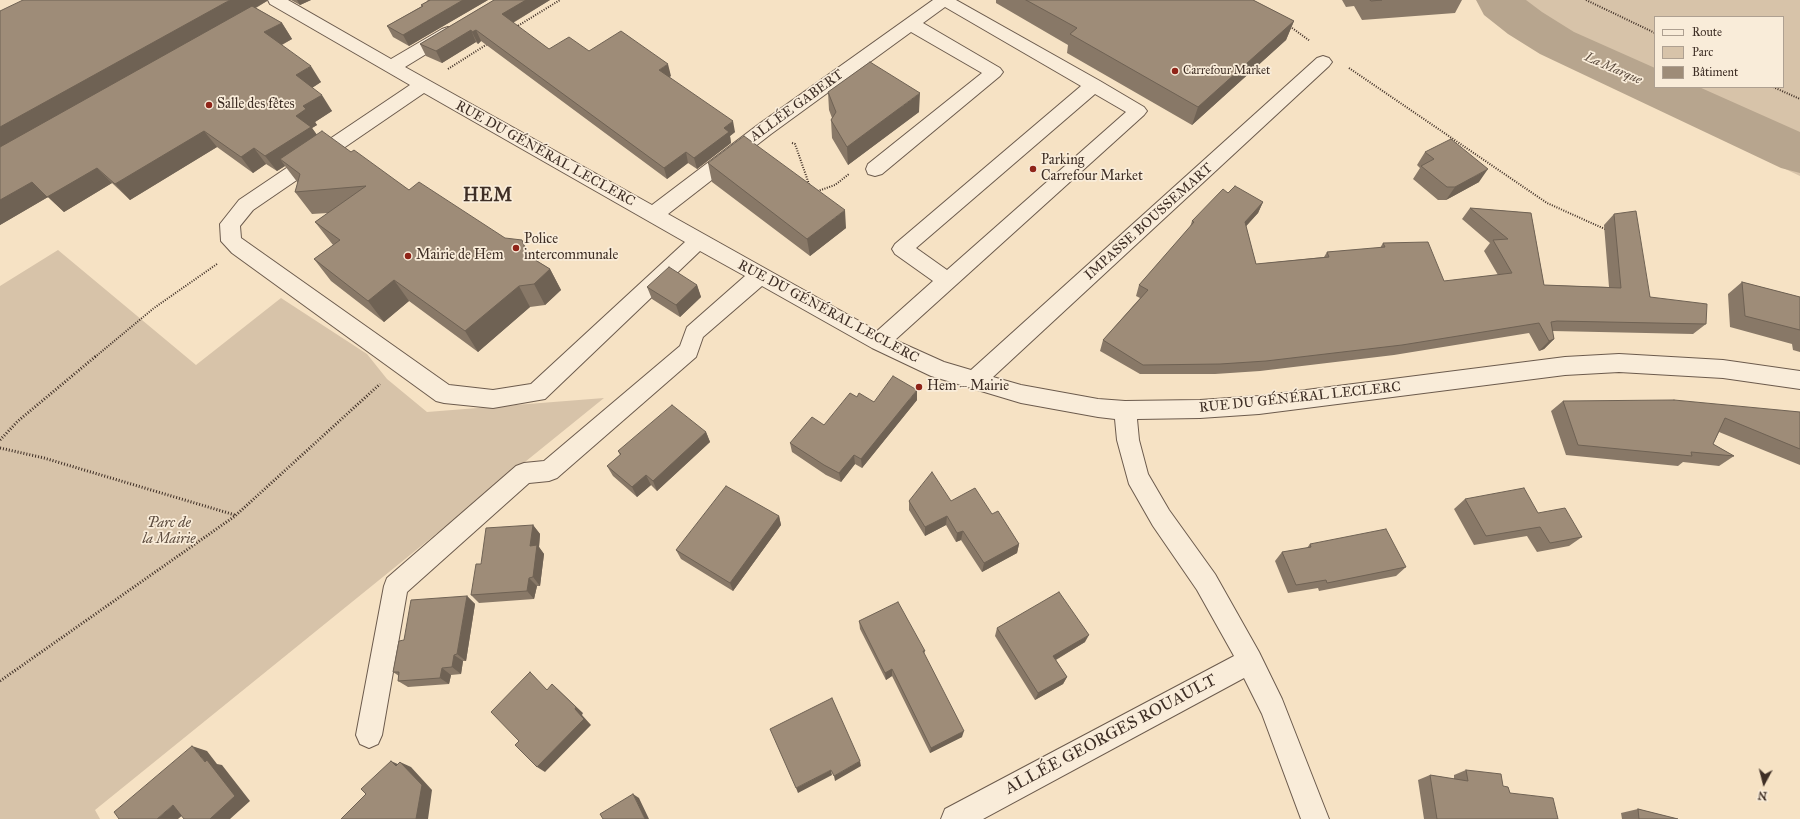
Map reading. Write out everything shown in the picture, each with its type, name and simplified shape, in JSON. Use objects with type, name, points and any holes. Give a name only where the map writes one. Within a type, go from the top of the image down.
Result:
[{"type":"street","name":"ALLÉE GABERT","points":[[653,215],[765,129],[944,0]]},
{"type":"street","points":[[879,342],[1138,111],[944,0]]},
{"type":"street","name":"RUE DU GÉNÉRAL LECLERC","points":[[274,5],[423,84],[698,241],[879,342],[939,370],[1046,400],[1098,408],[1125,410],[1200,409],[1259,405],[1565,366],[1619,363],[1723,369],[1800,380]]},
{"type":"street","points":[[391,67],[463,24]]},
{"type":"street","points":[[875,170],[994,72],[911,24]]},
{"type":"street","name":"IMPASSE BOUSSEMART","points":[[974,381],[1323,62]]},
{"type":"street","points":[[423,84],[246,205],[230,224],[231,241],[444,394],[494,399],[537,392],[698,241]]},
{"type":"street","points":[[948,280],[902,249],[1094,85]]},
{"type":"street","points":[[369,735],[396,586],[524,473],[549,471],[688,351],[694,333],[760,275]]},
{"type":"street","points":[[1125,410],[1128,440],[1137,477],[1161,518],[1206,582],[1250,661],[1273,708],[1315,819]]},
{"type":"street","name":"ALLÉE GEORGES ROUAULT","points":[[968,816],[1250,661]]},
{"type":"path","points":[[514,28],[560,0]]},
{"type":"path","points":[[1586,0],[1654,33]]},
{"type":"path","points":[[1283,21],[1314,43]]},
{"type":"path","points":[[423,84],[494,40]]},
{"type":"path","points":[[1344,65],[1547,203],[1612,233]]},
{"type":"path","points":[[1775,88],[1800,99]]},
{"type":"path","points":[[765,129],[795,144],[812,193],[835,185],[857,168],[875,170]]},
{"type":"path","points":[[0,440],[18,421],[154,308],[239,248]]},
{"type":"path","points":[[0,681],[235,516],[403,364]]},
{"type":"path","points":[[0,448],[44,458],[235,516]]},
{"type":"green space","points":[[1491,0],[1800,0],[1800,176],[1747,151],[1510,28]]},
{"type":"green space","name":"Parc de la Mairie","points":[[58,250],[196,365],[281,298],[367,354],[387,379],[427,412],[604,398],[95,810],[100,819],[0,819],[0,286]]},
{"type":"building","points":[[23,0],[230,0],[0,127],[0,11]]},
{"type":"building","points":[[430,0],[463,0],[403,35],[387,26],[423,6],[421,5]]},
{"type":"building","points":[[494,0],[526,0],[502,14],[549,49],[569,37],[589,51],[621,31],[668,64],[659,70],[733,121],[724,128],[729,132],[694,158],[686,152],[664,168],[476,30],[472,32],[471,30],[436,51],[420,44]]},
{"type":"building","name":"Carrefour Market","points":[[1026,0],[1253,0],[1294,21],[1198,107],[1070,34],[1077,28]]},
{"type":"building","points":[[252,6],[282,23],[264,32],[311,66],[296,75],[322,95],[303,106],[306,109],[296,116],[311,127],[265,156],[254,148],[241,157],[204,131],[115,184],[97,168],[47,197],[32,182],[0,200],[0,147]]},
{"type":"building","points":[[870,62],[920,93],[847,147],[831,120],[836,112],[828,92]]},
{"type":"building","name":"Mairie de Hem","points":[[322,131],[351,152],[354,150],[409,190],[419,182],[505,238],[522,240],[527,255],[550,269],[534,284],[519,286],[465,331],[394,280],[368,301],[314,259],[340,240],[315,222],[366,186],[295,192],[300,174],[280,159]]},
{"type":"building","points":[[744,136],[845,210],[807,239],[708,163]]},
{"type":"building","points":[[1451,139],[1488,169],[1455,187],[1447,187],[1421,166],[1434,159],[1425,152]]},
{"type":"building","points":[[1235,186],[1263,202],[1245,222],[1256,264],[1329,257],[1327,252],[1385,247],[1383,243],[1428,242],[1444,281],[1512,273],[1493,240],[1508,239],[1470,208],[1531,213],[1544,285],[1621,288],[1614,214],[1636,211],[1650,297],[1707,304],[1706,324],[1557,321],[1551,322],[1554,339],[1549,341],[1539,323],[1402,345],[1266,361],[1220,364],[1143,365],[1103,340],[1148,290],[1139,285],[1194,222],[1192,221],[1223,189],[1228,193]]},
{"type":"building","points":[[669,267],[697,285],[676,305],[647,287]]},
{"type":"building","points":[[1742,282],[1800,297],[1800,330],[1745,316]]},
{"type":"building","points":[[893,376],[917,390],[861,459],[854,455],[839,473],[790,443],[812,417],[824,425],[850,393],[857,397],[859,393],[874,402]]},
{"type":"building","points":[[1674,400],[1800,412],[1800,449],[1725,418],[1713,444],[1734,456],[1691,452],[1692,456],[1578,445],[1563,401]]},
{"type":"building","points":[[672,405],[706,432],[653,481],[646,475],[632,487],[607,466],[621,454],[618,451]]},
{"type":"building","points":[[932,472],[951,501],[975,488],[992,514],[998,511],[1019,544],[984,563],[963,531],[957,533],[947,516],[925,527],[909,501]]},
{"type":"building","points":[[726,486],[779,516],[730,583],[676,550]]},
{"type":"building","points":[[1524,488],[1538,513],[1565,508],[1582,537],[1550,543],[1540,527],[1486,536],[1465,499]]},
{"type":"building","points":[[533,525],[530,546],[537,545],[533,577],[529,578],[527,591],[471,595],[476,564],[481,564],[486,528]]},
{"type":"building","points":[[1386,529],[1406,567],[1327,583],[1326,580],[1296,585],[1282,552],[1311,547],[1310,544]]},
{"type":"building","points":[[1059,592],[1089,635],[1053,656],[1067,677],[1038,693],[997,628]]},
{"type":"building","points":[[467,596],[457,654],[454,655],[452,667],[442,668],[440,678],[398,681],[399,672],[393,672],[399,641],[404,640],[411,600]]},
{"type":"building","points":[[898,602],[925,651],[923,651],[964,731],[931,748],[892,669],[885,673],[859,621]]},
{"type":"building","points":[[530,672],[547,690],[552,684],[576,707],[575,709],[584,719],[537,767],[515,745],[519,741],[491,712]]},
{"type":"building","points":[[832,698],[860,761],[834,776],[831,770],[796,788],[770,729]]},
{"type":"building","points":[[192,746],[205,762],[207,760],[235,796],[210,819],[184,819],[173,805],[157,819],[119,819],[114,812]]},
{"type":"building","points":[[391,761],[396,766],[400,762],[422,785],[416,819],[341,819],[366,794],[361,789]]},
{"type":"building","points":[[1466,770],[1501,774],[1503,786],[1508,787],[1510,793],[1553,798],[1558,819],[1437,819],[1430,775],[1468,781]]},
{"type":"building","points":[[633,794],[645,819],[603,819],[600,814]]},
{"type":"building","points":[[1638,809],[1678,819],[1639,819]]},
{"type":"waterway","name":"La Marque","points":[[1500,0],[1501,4],[1525,23],[1557,43],[1654,87]]},
{"type":"waterway","name":"La Marque","points":[[1656,88],[1800,154]]},
{"type":"place","name":"Carrefour Market","points":[[1175,71]]},
{"type":"place","name":"Salle des fêtes","points":[[209,105]]},
{"type":"place","name":"Parking Carrefour Market","points":[[1033,169]]},
{"type":"place","name":"Police intercommunale","points":[[516,248]]},
{"type":"place","name":"Mairie de Hem","points":[[408,256]]},
{"type":"place","name":"Hem – Mairie","points":[[919,387]]},
{"type":"district","name":"HEM","points":[[488,197]]}]
